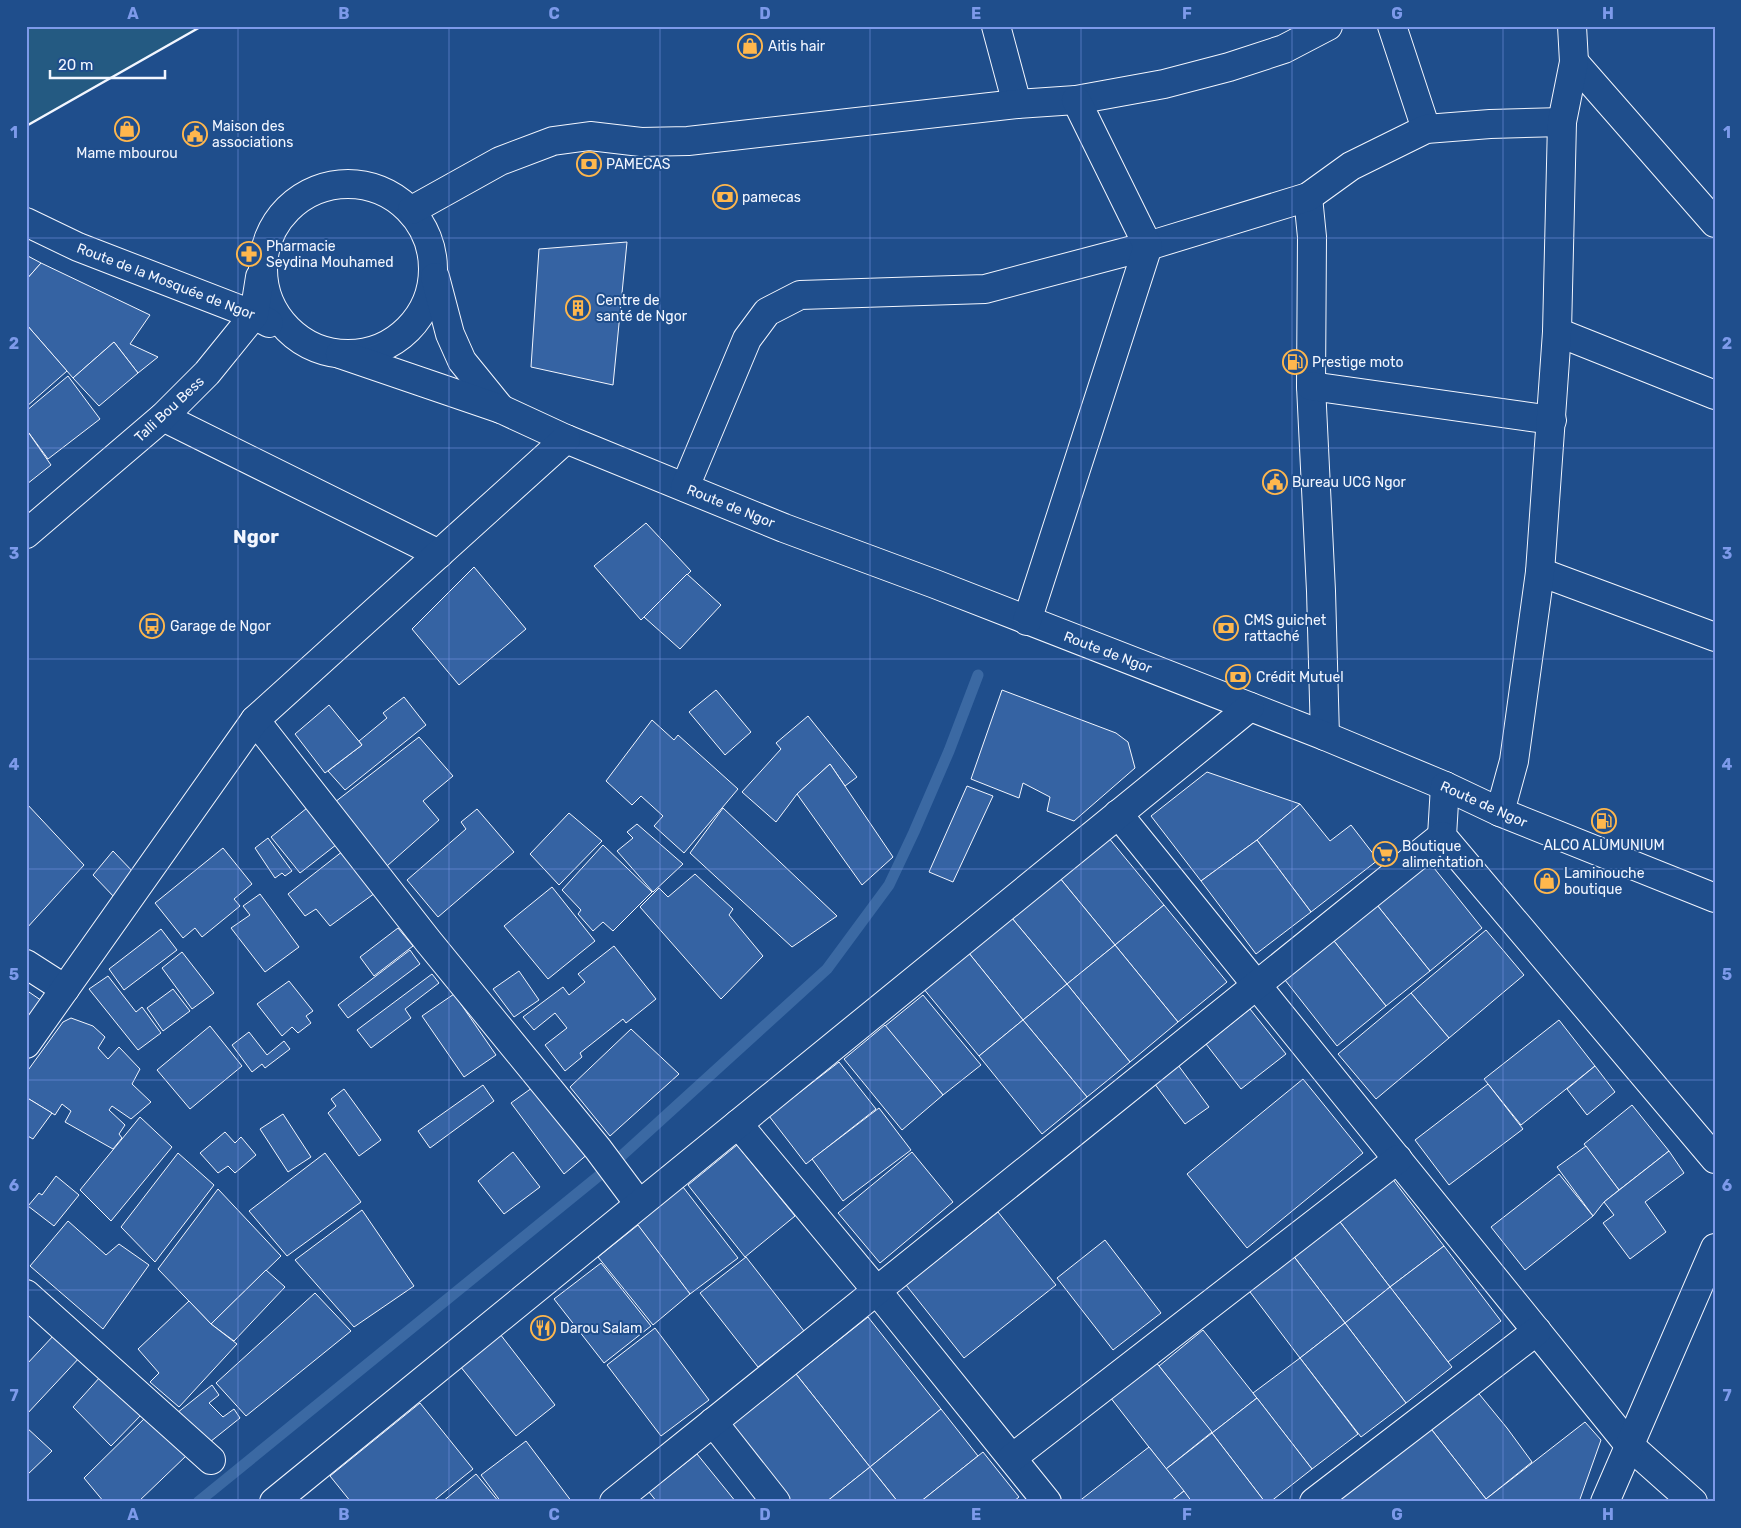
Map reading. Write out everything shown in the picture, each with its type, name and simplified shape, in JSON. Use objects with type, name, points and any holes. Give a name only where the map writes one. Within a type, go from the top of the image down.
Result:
[{"type":"street","points":[[996,26],[1017,104]]},
{"type":"street","points":[[412,210],[500,161],[553,141],[590,136],[641,142],[688,141],[1017,104],[1076,100],[1164,84],[1229,67],[1284,48],[1328,26]]},
{"type":"street","points":[[1392,26],[1426,129]]},
{"type":"street","points":[[1500,812],[1514,761],[1540,572],[1557,332],[1562,122],[1574,62],[1572,26]]},
{"type":"street","points":[[1574,62],[1715,223]]},
{"type":"street","points":[[1027,621],[1148,246],[1076,100]]},
{"type":"street","points":[[685,487],[747,338],[767,312],[800,295],[985,289],[1148,246],[1308,198],[1351,166],[1426,129],[1490,124],[1562,122]]},
{"type":"street","points":[[434,273],[428,301],[414,325],[393,342],[367,353],[340,354],[304,343],[278,320],[264,288],[264,254],[271,232],[283,214],[306,195],[332,185],[361,184],[388,193],[412,210],[429,240],[434,273],[450,334],[462,361],[501,409]]},
{"type":"street","points":[[1308,198],[1312,237],[1311,386],[1322,591],[1325,736]]},
{"type":"street","name":"Route de la Mosquée de Ngor","points":[[26,222],[78,247],[254,315],[304,343]]},
{"type":"street","name":"Talli Bou Bess","points":[[26,534],[163,417],[207,373],[254,315],[264,254]]},
{"type":"street","points":[[1557,332],[1715,395]]},
{"type":"street","name":"Route de Ngor","points":[[340,354],[501,409],[566,439],[784,528],[935,584],[1325,736],[1445,786],[1500,812],[1715,898]]},
{"type":"street","points":[[1311,386],[1552,420]]},
{"type":"street","points":[[163,417],[439,554]]},
{"type":"street","points":[[26,1044],[254,720],[566,439]]},
{"type":"street","points":[[1540,572],[1715,637]]},
{"type":"street","points":[[274,1502],[631,1194],[738,1124],[1250,707]]},
{"type":"street","points":[[254,720],[428,941],[604,1157],[631,1194]]},
{"type":"street","points":[[1445,786],[1442,836],[1715,1159]]},
{"type":"street","points":[[1118,814],[1629,1445],[1693,1502]]},
{"type":"street","points":[[614,1502],[1442,836]]},
{"type":"street","points":[[26,964],[64,989]]},
{"type":"street","points":[[738,1124],[877,1291],[1047,1502]]},
{"type":"street","points":[[1012,1458],[1398,1160]]},
{"type":"street","points":[[1605,1502],[1715,1248]]},
{"type":"street","points":[[26,1294],[211,1460]]},
{"type":"street","points":[[1314,1502],[1537,1331]]},
{"type":"street","points":[[713,1422],[776,1502]]},
{"type":"shaded area","points":[[26,26],[202,26],[28,125],[26,123]]},
{"type":"building","name":"Centre de santé de Ngor","points":[[627,242],[613,385],[531,367],[539,249]]},
{"type":"building","points":[[26,255],[41,263],[26,280]]},
{"type":"building","points":[[41,263],[150,315],[130,344],[158,357],[138,373],[114,342],[73,378],[26,324],[26,280]]},
{"type":"building","points":[[26,324],[67,371],[26,407]]},
{"type":"building","points":[[114,342],[138,373],[99,406],[73,378]]},
{"type":"building","points":[[68,376],[100,419],[48,459],[26,429],[26,411]]},
{"type":"building","points":[[26,429],[51,465],[27,484],[26,483]]},
{"type":"building","points":[[646,523],[691,571],[641,620],[594,566]]},
{"type":"building","points":[[474,567],[526,629],[459,685],[412,629]]},
{"type":"building","points":[[687,574],[721,605],[680,649],[644,617]]},
{"type":"building","points":[[716,690],[751,732],[725,755],[689,712]]},
{"type":"building","points":[[1002,690],[1116,733],[1128,742],[1135,768],[1074,821],[1047,811],[1050,797],[1023,783],[1019,798],[971,779]]},
{"type":"building","points":[[404,697],[426,725],[345,790],[328,771],[362,745],[359,741],[387,718],[383,713]]},
{"type":"building","points":[[329,705],[362,745],[325,773],[295,734]]},
{"type":"building","points":[[808,716],[857,777],[845,786],[830,764],[797,794],[776,822],[742,792],[781,749],[776,743]]},
{"type":"building","points":[[652,720],[674,740],[678,735],[738,789],[684,853],[654,826],[663,816],[641,796],[632,805],[606,781]]},
{"type":"building","points":[[419,737],[453,776],[423,801],[439,820],[387,866],[335,802]]},
{"type":"building","points":[[830,764],[893,857],[862,885],[797,794]]},
{"type":"building","points":[[1207,772],[1300,804],[1257,840],[1201,881],[1151,816]]},
{"type":"building","points":[[967,786],[993,796],[953,882],[929,872]]},
{"type":"building","points":[[26,803],[84,865],[26,929]]},
{"type":"building","points":[[312,804],[341,841],[300,873],[271,837]]},
{"type":"building","points":[[1300,804],[1330,841],[1351,825],[1378,860],[1311,912],[1257,840]]},
{"type":"building","points":[[723,808],[837,916],[792,947],[690,853]]},
{"type":"building","points":[[477,809],[514,852],[438,917],[407,880],[466,829],[461,822]]},
{"type":"building","points":[[569,813],[602,841],[559,885],[530,854]]},
{"type":"building","points":[[637,824],[683,864],[653,892],[617,851],[633,838],[627,832]]},
{"type":"building","points":[[1108,837],[1164,905],[1115,945],[1059,877]]},
{"type":"building","points":[[268,838],[292,871],[285,876],[282,873],[275,878],[255,848]]},
{"type":"building","points":[[1257,840],[1311,912],[1256,954],[1201,881]]},
{"type":"building","points":[[603,845],[652,892],[613,931],[603,922],[593,931],[578,914],[581,910],[562,890]]},
{"type":"building","points":[[223,848],[252,884],[234,899],[240,906],[202,937],[195,928],[183,938],[155,903]]},
{"type":"building","points":[[113,851],[135,874],[116,899],[93,875]]},
{"type":"building","points":[[343,851],[375,893],[330,926],[316,909],[305,916],[288,894]]},
{"type":"building","points":[[1430,863],[1482,928],[1430,971],[1377,905]]},
{"type":"building","points":[[695,874],[733,909],[729,915],[763,956],[721,999],[640,907],[659,888],[668,897]]},
{"type":"building","points":[[1059,877],[1115,945],[1067,984],[1011,917]]},
{"type":"building","points":[[552,887],[595,941],[548,979],[504,926]]},
{"type":"building","points":[[260,894],[299,947],[265,972],[231,928],[250,915],[243,906]]},
{"type":"building","points":[[1164,905],[1227,982],[1178,1022],[1115,945]]},
{"type":"building","points":[[1377,905],[1430,971],[1386,1006],[1334,941]]},
{"type":"building","points":[[1011,917],[1067,984],[1023,1020],[968,952]]},
{"type":"building","points":[[398,928],[413,946],[374,976],[360,957]]},
{"type":"building","points":[[161,929],[177,950],[124,990],[109,969]]},
{"type":"building","points":[[1486,930],[1524,975],[1449,1038],[1411,993]]},
{"type":"building","points":[[1334,941],[1386,1006],[1337,1046],[1285,980]]},
{"type":"building","points":[[1115,945],[1178,1022],[1130,1062],[1067,984]]},
{"type":"building","points":[[614,946],[656,999],[626,1023],[623,1019],[580,1053],[582,1057],[565,1071],[545,1045],[567,1028],[555,1013],[534,1030],[523,1017],[563,987],[569,995],[585,982],[578,974]]},
{"type":"building","points":[[410,950],[420,964],[348,1018],[338,1005]]},
{"type":"building","points":[[182,952],[214,993],[192,1009],[162,968]]},
{"type":"building","points":[[968,952],[1023,1020],[979,1056],[923,988]]},
{"type":"building","points":[[519,971],[539,1000],[514,1017],[493,989]]},
{"type":"building","points":[[432,974],[439,983],[405,1009],[411,1018],[371,1048],[357,1030]]},
{"type":"building","points":[[108,976],[136,1012],[142,1007],[161,1033],[138,1050],[89,989]]},
{"type":"building","points":[[289,981],[313,1011],[306,1016],[311,1023],[298,1033],[292,1027],[282,1036],[257,1004]]},
{"type":"building","points":[[1067,984],[1130,1062],[1087,1097],[1023,1020]]},
{"type":"building","points":[[173,989],[190,1011],[163,1031],[147,1008]]},
{"type":"building","points":[[26,990],[48,1005],[26,1035]]},
{"type":"building","points":[[1411,993],[1449,1038],[1376,1099],[1338,1054]]},
{"type":"building","points":[[454,994],[496,1055],[464,1077],[422,1016]]},
{"type":"building","points":[[923,995],[981,1065],[943,1095],[885,1026]]},
{"type":"building","points":[[1250,1009],[1286,1054],[1241,1089],[1206,1044]]},
{"type":"building","points":[[71,1018],[93,1026],[105,1037],[98,1048],[108,1059],[119,1047],[140,1069],[132,1084],[151,1102],[131,1119],[112,1106],[109,1110],[125,1125],[119,1134],[122,1138],[113,1149],[65,1122],[71,1111],[62,1104],[55,1115],[29,1099],[26,1102],[26,1073],[63,1022]]},
{"type":"building","points":[[1023,1020],[1087,1097],[1042,1134],[979,1056]]},
{"type":"building","points":[[1559,1020],[1595,1066],[1521,1125],[1484,1079]]},
{"type":"building","points":[[885,1025],[943,1095],[902,1130],[844,1059]]},
{"type":"building","points":[[210,1026],[242,1066],[190,1109],[157,1070]]},
{"type":"building","points":[[631,1029],[679,1074],[610,1136],[570,1087]]},
{"type":"building","points":[[249,1032],[267,1055],[284,1041],[290,1049],[265,1068],[262,1064],[252,1072],[232,1045]]},
{"type":"building","points":[[839,1062],[876,1109],[806,1164],[769,1116]]},
{"type":"building","points":[[1178,1065],[1209,1107],[1185,1124],[1154,1083]]},
{"type":"building","points":[[1595,1066],[1615,1092],[1587,1115],[1567,1089]]},
{"type":"building","points":[[1303,1079],[1363,1153],[1247,1248],[1187,1174]]},
{"type":"building","points":[[1488,1084],[1523,1129],[1449,1185],[1415,1140]]},
{"type":"building","points":[[483,1085],[494,1101],[430,1148],[418,1131]]},
{"type":"building","points":[[536,1085],[589,1153],[564,1174],[511,1103]]},
{"type":"building","points":[[344,1089],[381,1140],[359,1156],[328,1113],[336,1106],[331,1099]]},
{"type":"building","points":[[29,1099],[52,1113],[33,1139],[26,1135],[26,1102]]},
{"type":"building","points":[[1632,1105],[1669,1151],[1619,1190],[1584,1144]]},
{"type":"building","points":[[879,1108],[911,1150],[843,1201],[812,1159]]},
{"type":"building","points":[[283,1114],[311,1157],[288,1172],[260,1129]]},
{"type":"building","points":[[140,1117],[172,1147],[111,1221],[80,1190]]},
{"type":"building","points":[[225,1132],[235,1143],[241,1137],[256,1155],[235,1173],[228,1166],[218,1173],[200,1153]]},
{"type":"building","points":[[737,1145],[795,1216],[745,1257],[688,1185]]},
{"type":"building","points":[[1586,1146],[1619,1190],[1604,1202],[1593,1216],[1557,1167]]},
{"type":"building","points":[[1669,1151],[1684,1173],[1645,1202],[1666,1232],[1630,1259],[1603,1223],[1614,1215],[1604,1202]]},
{"type":"building","points":[[513,1152],[540,1187],[504,1214],[478,1181]]},
{"type":"building","points":[[912,1152],[953,1202],[880,1263],[838,1213]]},
{"type":"building","points":[[178,1153],[214,1185],[155,1262],[121,1227]]},
{"type":"building","points":[[325,1153],[361,1202],[287,1256],[249,1211]]},
{"type":"building","points":[[1559,1174],[1593,1216],[1525,1270],[1491,1227]]},
{"type":"building","points":[[56,1176],[79,1195],[54,1226],[28,1206],[39,1193],[42,1195]]},
{"type":"building","points":[[1391,1177],[1444,1246],[1390,1287],[1337,1218]]},
{"type":"building","points":[[683,1187],[738,1258],[690,1294],[636,1223]]},
{"type":"building","points":[[218,1189],[281,1256],[211,1324],[158,1269]]},
{"type":"building","points":[[362,1210],[414,1286],[354,1327],[295,1260]]},
{"type":"building","points":[[998,1212],[1056,1285],[964,1358],[906,1285]]},
{"type":"building","points":[[1337,1218],[1390,1287],[1345,1323],[1292,1254]]},
{"type":"building","points":[[68,1221],[106,1255],[119,1244],[149,1265],[103,1329],[30,1266]]},
{"type":"building","points":[[638,1225],[690,1294],[653,1325],[598,1257]]},
{"type":"building","points":[[1105,1240],[1161,1313],[1113,1350],[1057,1278]]},
{"type":"building","points":[[1444,1246],[1501,1321],[1448,1362],[1390,1287]]},
{"type":"building","points":[[1292,1254],[1345,1323],[1300,1358],[1247,1288]]},
{"type":"building","points":[[746,1257],[804,1331],[758,1367],[700,1293]]},
{"type":"building","points":[[601,1263],[651,1326],[604,1363],[554,1299]]},
{"type":"building","points":[[266,1270],[285,1287],[234,1341],[211,1324]]},
{"type":"building","points":[[1390,1287],[1452,1367],[1406,1403],[1345,1323]]},
{"type":"building","points":[[315,1293],[351,1331],[246,1416],[216,1383]]},
{"type":"building","points":[[189,1301],[211,1324],[237,1344],[179,1407],[150,1382],[159,1373],[138,1349]]},
{"type":"building","points":[[868,1317],[941,1409],[870,1467],[796,1374]]},
{"type":"building","points":[[1345,1323],[1406,1403],[1361,1437],[1300,1358]]},
{"type":"building","points":[[655,1328],[709,1400],[661,1436],[607,1365]]},
{"type":"building","points":[[1203,1330],[1257,1398],[1212,1433],[1159,1366]]},
{"type":"building","points":[[55,1334],[81,1356],[26,1415],[26,1365]]},
{"type":"building","points":[[500,1334],[555,1405],[516,1436],[460,1366]]},
{"type":"building","points":[[1300,1358],[1358,1434],[1312,1469],[1253,1393]]},
{"type":"building","points":[[1155,1361],[1212,1432],[1166,1469],[1110,1397]]},
{"type":"building","points":[[796,1374],[870,1467],[826,1502],[787,1502],[728,1428]]},
{"type":"building","points":[[101,1376],[142,1414],[111,1446],[73,1407]]},
{"type":"building","points":[[212,1385],[219,1395],[209,1403],[223,1417],[234,1409],[240,1418],[205,1446],[172,1417]]},
{"type":"building","points":[[1475,1389],[1532,1462],[1486,1499],[1428,1425]]},
{"type":"building","points":[[1257,1398],[1312,1469],[1270,1502],[1265,1502],[1212,1433]]},
{"type":"building","points":[[420,1403],[473,1469],[432,1502],[351,1502],[330,1476]]},
{"type":"building","points":[[941,1409],[978,1456],[920,1502],[898,1502],[870,1467]]},
{"type":"building","points":[[149,1414],[187,1455],[138,1502],[104,1502],[84,1478]]},
{"type":"building","points":[[1585,1422],[1601,1440],[1579,1502],[1488,1502],[1486,1499]]},
{"type":"building","points":[[1428,1425],[1486,1499],[1482,1502],[1343,1502],[1337,1495]]},
{"type":"building","points":[[26,1427],[52,1451],[26,1476]]},
{"type":"building","points":[[1212,1433],[1265,1502],[1192,1502],[1166,1469]]},
{"type":"building","points":[[526,1441],[572,1502],[501,1502],[481,1475]]},
{"type":"building","points":[[1149,1447],[1184,1491],[1170,1502],[1078,1502]]},
{"type":"building","points":[[983,1452],[1019,1497],[1013,1502],[920,1502]]},
{"type":"building","points":[[697,1454],[736,1502],[657,1502],[649,1492]]},
{"type":"building","points":[[870,1467],[898,1502],[826,1502]]},
{"type":"building","points":[[476,1474],[499,1502],[442,1502]]},
{"type":"building","points":[[1184,1491],[1192,1502],[1170,1502]]},
{"type":"waterway","points":[[198,1502],[606,1170],[827,969],[889,885],[949,751],[978,675]]},
{"type":"wall","points":[[26,123],[28,125],[202,26]]},
{"type":"place","name":"Aitis hair","points":[[750,46]]},
{"type":"place","name":"Mame mbourou","points":[[127,129]]},
{"type":"place","name":"Maison des associations","points":[[195,134]]},
{"type":"place","name":"PAMECAS","points":[[589,164]]},
{"type":"place","name":"pamecas","points":[[725,197]]},
{"type":"place","name":"Pharmacie Seydina Mouhamed","points":[[249,254]]},
{"type":"place","name":"Centre de santé de Ngor","points":[[578,308]]},
{"type":"place","name":"Prestige moto","points":[[1295,362]]},
{"type":"place","name":"Bureau UCG Ngor","points":[[1275,482]]},
{"type":"place","name":"Garage de Ngor","points":[[152,626]]},
{"type":"place","name":"CMS guichet rattaché","points":[[1226,628]]},
{"type":"place","name":"Crédit Mutuel","points":[[1238,677]]},
{"type":"place","name":"ALCO ALUMUNIUM","points":[[1604,821]]},
{"type":"place","name":"Boutique alimentation","points":[[1385,854]]},
{"type":"place","name":"Laminouche boutique","points":[[1547,881]]},
{"type":"place","name":"Darou Salam","points":[[543,1328]]},
{"type":"district","name":"Ngor","points":[[256,536]]}]
